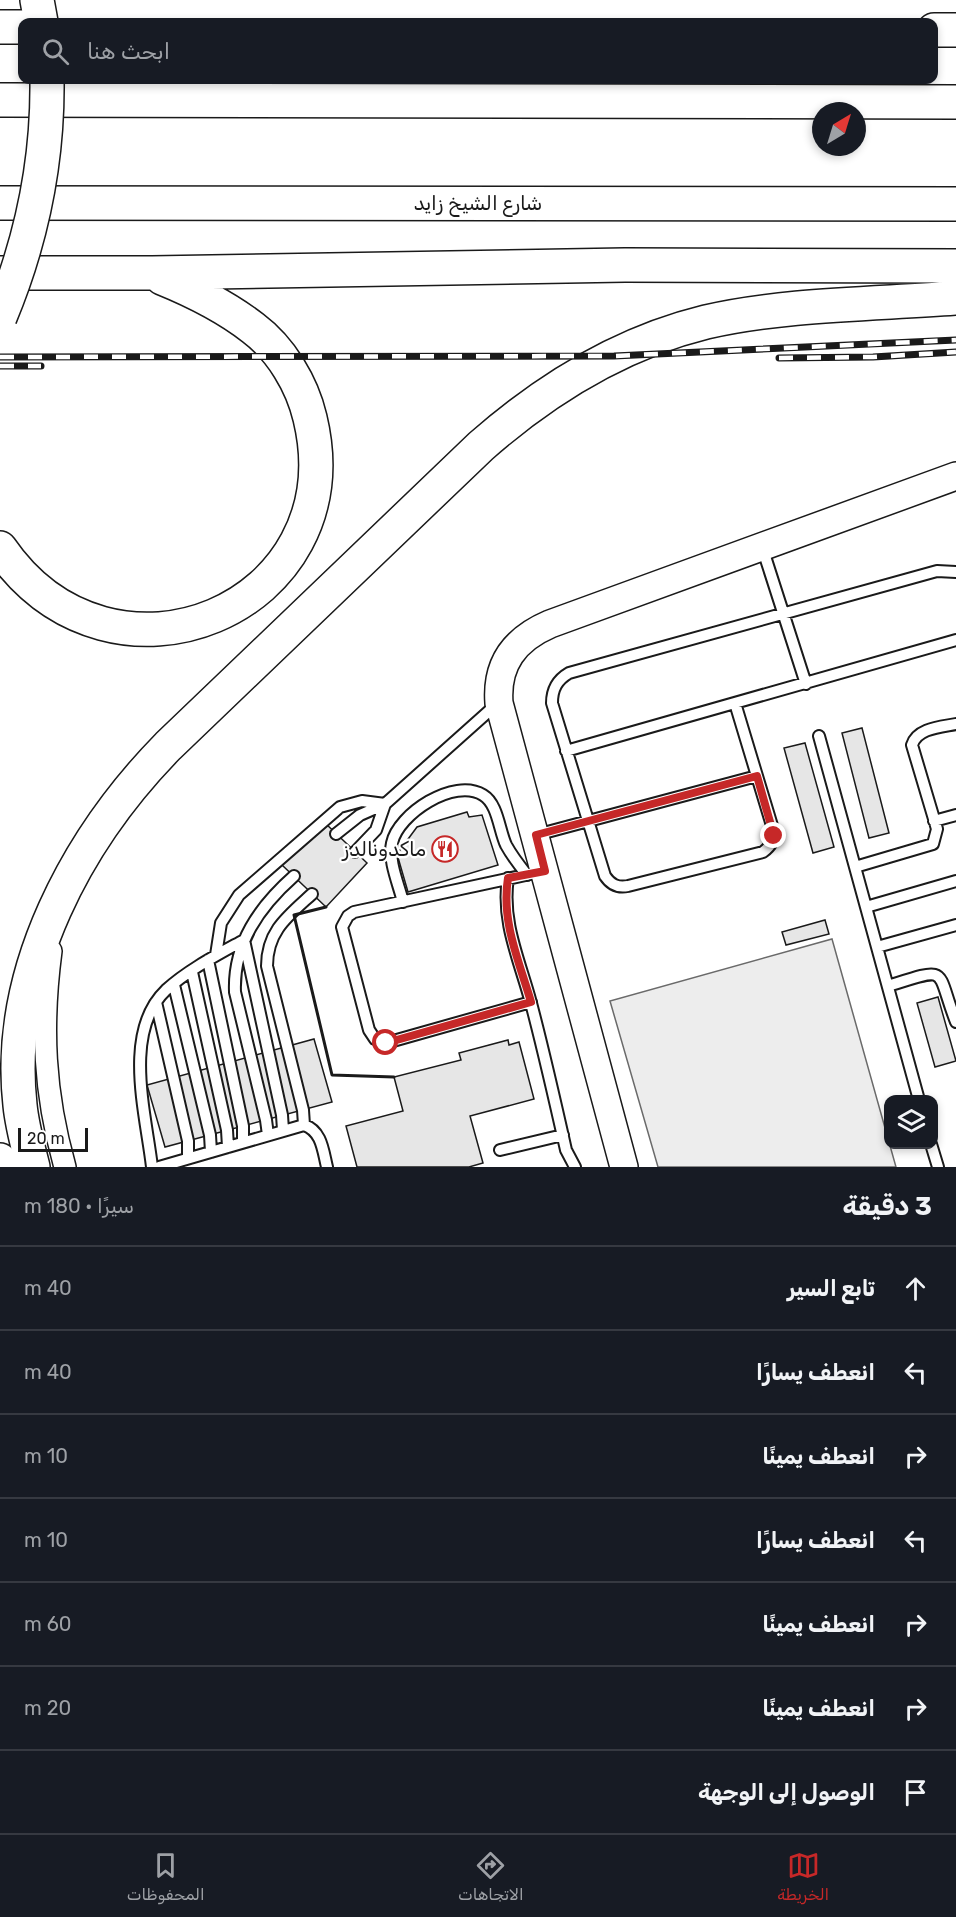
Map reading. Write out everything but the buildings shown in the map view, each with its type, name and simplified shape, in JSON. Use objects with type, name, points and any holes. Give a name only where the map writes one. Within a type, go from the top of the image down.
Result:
[{"type":"main road","points":[[37,0],[40,18]]},
{"type":"main road","points":[[0,27],[18,27]]},
{"type":"main road","points":[[938,30],[956,30]]},
{"type":"main road","points":[[0,317],[24,255],[35,213],[45,147],[47,84]]},
{"type":"main road","points":[[0,100],[956,102]]},
{"type":"main road","name":"شارع الشيخ زايد","points":[[0,203],[956,204]]},
{"type":"main road","points":[[0,273],[152,273],[625,265],[956,266]]},
{"type":"main road","points":[[0,548],[14,569],[37,591],[63,609],[92,622],[123,629],[154,631],[185,626],[216,616],[243,601],[267,581],[287,557],[302,529],[312,500],[317,468],[315,437],[308,406],[295,377],[277,351],[254,329],[201,296],[152,273]]},
{"type":"main road","points":[[33,1167],[20,1106],[20,1040],[32,976],[62,897],[102,823],[144,770],[481,446],[520,411],[563,382],[609,357],[657,337],[707,322],[758,313],[956,298]]},
{"type":"main road","points":[[0,1160],[3,1167]]},
{"type":"street","points":[[624,1167],[536,873],[536,835],[499,703],[500,675],[507,658],[518,643],[532,632],[956,476]]},
{"type":"street","points":[[62,897],[47,986],[45,1030],[46,1076],[65,1167]]},
{"type":"lane","points":[[762,547],[806,684]]},
{"type":"lane","points":[[735,703],[774,836],[768,848],[763,852],[621,887],[609,882],[605,876],[552,703],[552,694],[561,678],[569,673],[937,571],[956,572]]},
{"type":"lane","points":[[566,751],[956,640]]},
{"type":"lane","points":[[336,834],[360,815],[385,804],[499,703]]},
{"type":"lane","points":[[855,867],[928,847],[937,834],[912,744],[917,735],[923,732],[956,724]]},
{"type":"lane","points":[[819,736],[918,1095]]},
{"type":"lane","points":[[536,835],[757,776]]},
{"type":"lane","points":[[403,902],[391,853],[395,835],[422,807],[453,790],[464,789],[485,796],[492,805],[506,844],[536,873]]},
{"type":"lane","points":[[243,1142],[243,1126],[212,958],[221,923],[239,895],[340,807],[362,801],[385,804]]},
{"type":"lane","points":[[355,852],[376,830],[385,804]]},
{"type":"lane","points":[[934,821],[956,815]]},
{"type":"lane","points":[[531,1002],[386,1043],[375,1039],[369,1030],[342,927],[348,916],[354,912],[536,873]]},
{"type":"lane","points":[[268,1135],[267,1120],[235,992],[236,963],[244,940],[269,901],[294,876]]},
{"type":"lane","points":[[508,878],[506,911],[508,927],[531,1002],[563,1135],[575,1167]]},
{"type":"lane","points":[[866,907],[956,882]]},
{"type":"lane","points":[[304,1125],[303,1110],[267,966],[267,953],[275,930],[312,894]]},
{"type":"lane","points":[[877,947],[956,926]]},
{"type":"lane","points":[[152,1167],[140,1046],[143,1030],[156,1002],[174,985],[212,958],[244,940]]},
{"type":"lane","points":[[244,940],[282,1115],[283,1130]]},
{"type":"lane","points":[[192,972],[227,1130],[228,1147]]},
{"type":"lane","points":[[888,986],[927,974],[938,976],[945,984],[956,1022]]},
{"type":"lane","points":[[174,985],[210,1135],[211,1152]]},
{"type":"lane","points":[[156,1002],[188,1141],[188,1158]]},
{"type":"lane","points":[[159,1167],[304,1125],[316,1131],[327,1167]]},
{"type":"lane","points":[[500,1150],[563,1135]]},
{"type":"lane","points":[[933,1149],[938,1167]]},
{"type":"shaded area","points":[[832,939],[884,1124],[884,1149],[891,1149],[896,1167],[658,1167],[610,1001]]},
{"type":"railway","points":[[0,357],[614,356],[956,340]]},
{"type":"railway","points":[[779,358],[873,357],[956,352]]},
{"type":"railway","points":[[0,366],[41,366]]},
{"type":"wall","points":[[326,907],[294,915],[332,1075],[394,1077]]},
{"type":"place","name":"ماكدونالدز","points":[[445,849]]},
{"type":"route","points":[[386,1043],[531,1002],[508,927],[506,895],[508,878],[545,871],[536,835],[757,776],[774,836]]}]
